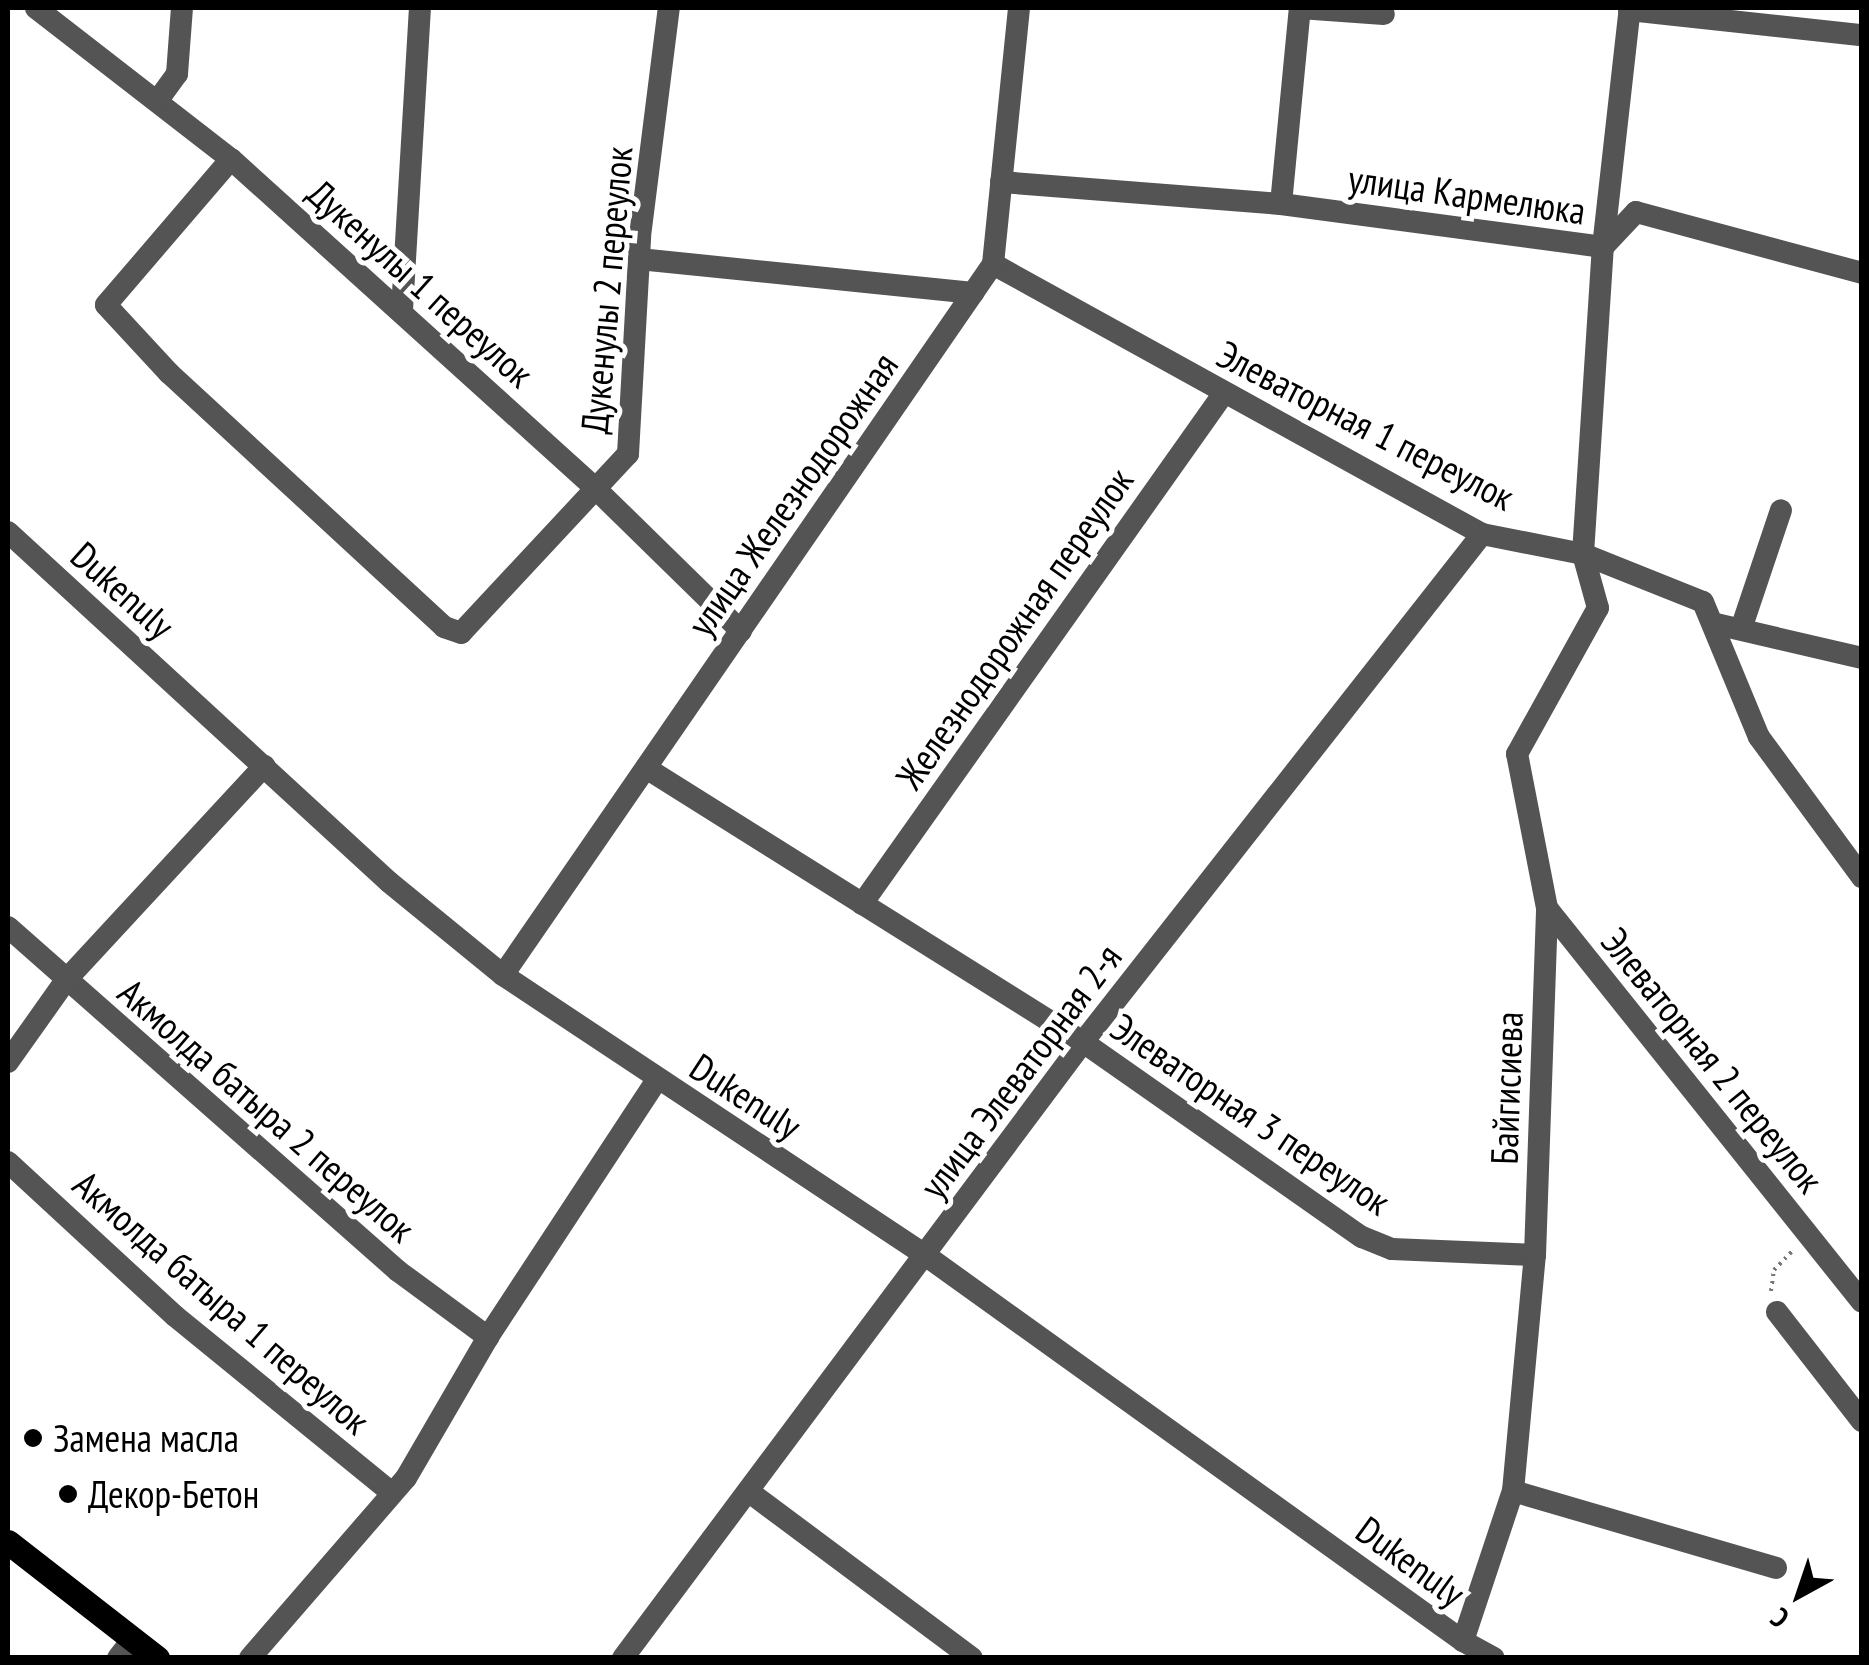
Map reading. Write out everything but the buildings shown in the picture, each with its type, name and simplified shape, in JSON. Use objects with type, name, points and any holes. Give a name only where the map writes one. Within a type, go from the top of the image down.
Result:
[{"type":"main road","points":[[8,1542],[121,1624],[125,1649],[158,1658]]},
{"type":"street","name":"Дукенулы 1 переулок","points":[[36,8],[231,160],[402,310],[598,491],[741,631]]},
{"type":"street","points":[[158,100],[177,74],[182,8]]},
{"type":"street","points":[[402,310],[420,8]]},
{"type":"street","name":"Дукенулы 2 переулок","points":[[231,160],[106,305],[169,373],[444,627],[461,634],[598,491],[628,454],[639,259],[670,8]]},
{"type":"street","name":"улица Железнодорожная","points":[[503,975],[993,264],[1019,8]]},
{"type":"street","points":[[1281,204],[1300,8],[1384,14]]},
{"type":"street","points":[[1630,9],[1860,35]]},
{"type":"street","name":"Байгисиева","points":[[1463,1642],[1513,1491],[1535,1255],[1547,908],[1517,754],[1598,608],[1583,554],[1603,247],[1630,9]]},
{"type":"street","name":"улица Кармелюка","points":[[1001,182],[1281,204],[1603,247],[1636,212],[1862,274]]},
{"type":"street","points":[[639,259],[973,292]]},
{"type":"street","name":"Элеваторная 1 переулок","points":[[993,264],[1482,534],[1583,554],[1703,602],[1716,624],[1758,738],[1862,877]]},
{"type":"street","name":"Железнодорожная переулок","points":[[862,904],[1224,393]]},
{"type":"street","points":[[1742,626],[1781,510]]},
{"type":"street","name":"Dukenuly","points":[[8,532],[264,766],[503,975],[925,1255],[1463,1642],[1494,1658]]},
{"type":"street","name":"улица Элеваторная 2-я","points":[[623,1658],[1083,1042],[1482,534]]},
{"type":"street","points":[[1716,624],[1742,626],[1862,658]]},
{"type":"street","points":[[8,1062],[66,980],[264,766]]},
{"type":"street","name":"Элеваторная 3 переулок","points":[[646,768],[1083,1042],[1362,1238],[1392,1249],[1535,1255]]},
{"type":"street","name":"Элеваторная 2 переулок","points":[[1547,908],[1862,1302]]},
{"type":"street","name":"Акмолда батыра 2 переулок","points":[[8,927],[398,1271],[488,1337]]},
{"type":"street","points":[[250,1658],[392,1493],[488,1337],[657,1080]]},
{"type":"street","name":"Акмолда батыра 1 переулок","points":[[8,1162],[175,1316],[392,1493]]},
{"type":"street","points":[[1777,1312],[1862,1421]]},
{"type":"street","points":[[1513,1491],[1776,1568]]},
{"type":"street","points":[[748,1492],[972,1658]]},
{"type":"path","points":[[1777,1312],[1770,1295],[1774,1270],[1807,1234]]},
{"type":"place","name":"Замена масла","points":[[33,1438]]},
{"type":"place","name":"Декор-Бетон","points":[[68,1494]]}]
